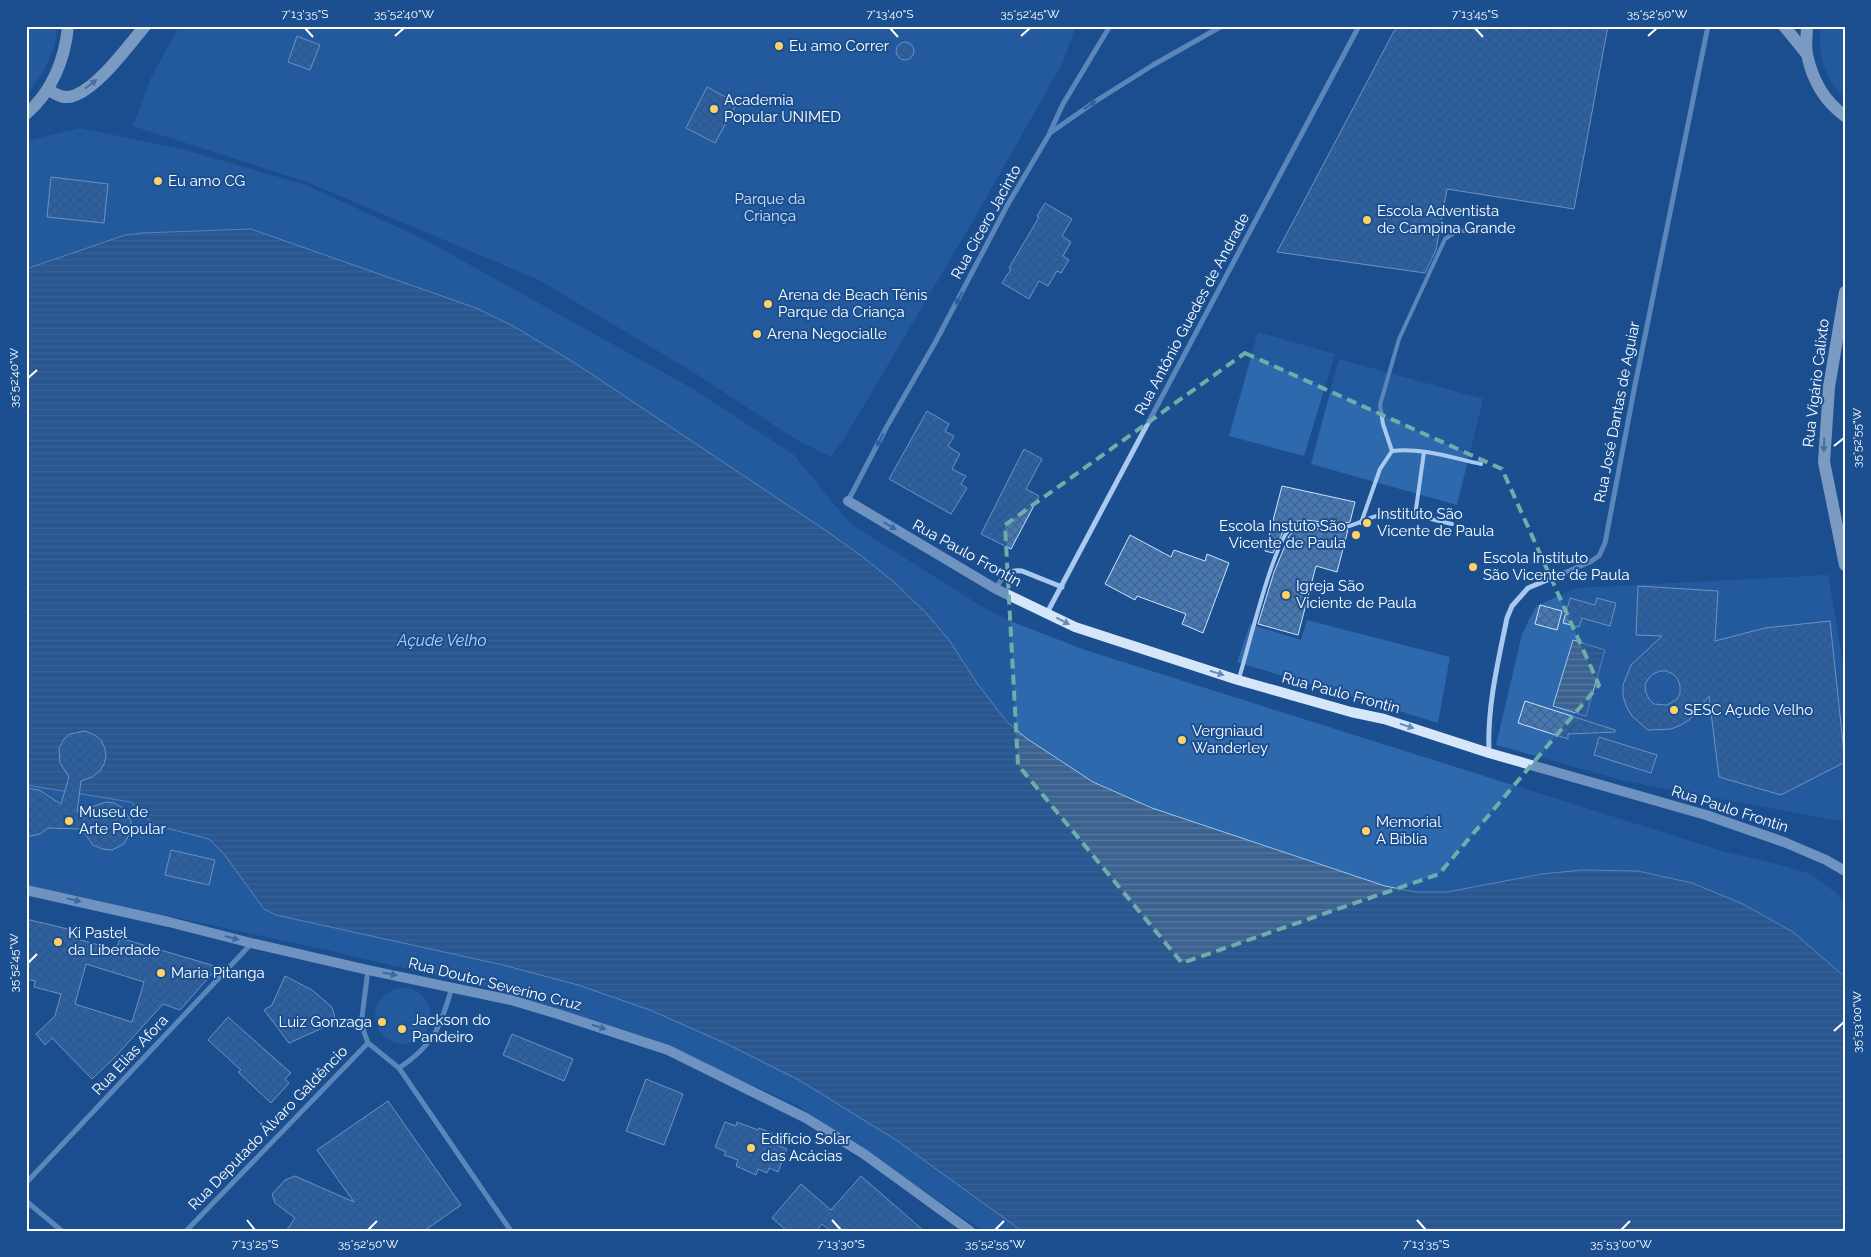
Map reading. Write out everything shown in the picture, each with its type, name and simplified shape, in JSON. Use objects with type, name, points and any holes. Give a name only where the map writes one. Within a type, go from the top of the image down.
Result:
[{"type":"main road","points":[[26,114],[48,89],[58,70],[65,49],[68,26]]},
{"type":"main road","points":[[48,89],[58,96],[68,97],[76,95],[98,78],[122,54],[144,26]]},
{"type":"main road","points":[[1784,26],[1806,52]]},
{"type":"main road","points":[[1807,26],[1806,52],[1815,82],[1833,108],[1845,116]]},
{"type":"main road","name":"Rua Vigário Calixto","points":[[1845,292],[1829,387],[1824,462],[1845,565]]},
{"type":"main road","name":"Rua Paulo Frontin","points":[[848,501],[996,588],[1075,627],[1238,680],[1351,712],[1384,719],[1489,753],[1706,815],[1784,842],[1826,860],[1845,871]]},
{"type":"main road","name":"Rua Doutor Severino Cruz","points":[[26,890],[368,970],[511,1000],[676,1054],[806,1118],[864,1154],[970,1231]]},
{"type":"street","points":[[1050,133],[1062,104],[1110,26]]},
{"type":"street","name":"Rua Cicero Jacinto","points":[[848,501],[1008,204],[1050,133],[1153,65],[1222,26]]},
{"type":"street","name":"Rua Antônio Guedes de Andrade","points":[[1048,613],[1359,26]]},
{"type":"street","name":"Rua José Dantas de Aguiar","points":[[1489,753],[1488,732],[1492,698],[1506,626],[1512,606],[1528,588],[1590,562],[1599,556],[1605,542],[1708,26]]},
{"type":"street","points":[[996,588],[1006,574],[1015,570],[1062,587]]},
{"type":"street","name":"Rua Elias Afora","points":[[26,1183],[251,943]]},
{"type":"street","points":[[368,970],[362,1017],[368,1043],[399,1068],[511,1231]]},
{"type":"street","points":[[399,1068],[425,1047],[436,1033],[452,988]]},
{"type":"street","name":"Rua Deputado Álvaro Galdêncio","points":[[186,1231],[368,1043]]},
{"type":"street","points":[[26,1201],[62,1231]]},
{"type":"lane","points":[[1392,451],[1383,424],[1380,405],[1399,339],[1445,239],[1457,231],[1478,232]]},
{"type":"lane","points":[[1361,523],[1380,469],[1392,451],[1424,452],[1481,464]]},
{"type":"lane","points":[[1415,516],[1424,452]]},
{"type":"lane","points":[[1238,680],[1262,595],[1283,536],[1291,527],[1300,524],[1343,527],[1361,523],[1380,515],[1397,513],[1452,524]]},
{"type":"highlighted area","points":[[1245,353],[1502,469],[1599,685],[1439,874],[1182,963],[1018,765],[1005,525]]},
{"type":"green space","points":[[26,26],[57,26],[54,45],[47,63],[38,80],[26,95]]},
{"type":"green space","name":"Parque da Criança","points":[[179,26],[1076,26],[1063,62],[977,214],[847,434],[831,457],[795,439],[695,373],[539,280],[307,182],[133,126],[151,78]]},
{"type":"green space","points":[[1820,26],[1845,26],[1845,98],[1827,74],[1820,46]]},
{"type":"green space","points":[[80,128],[185,150],[306,185],[427,241],[693,389],[793,454],[847,520],[857,528],[981,606],[1010,621],[1085,650],[1722,851],[1811,874],[1845,900],[1845,977],[1793,932],[1743,904],[1692,883],[1638,871],[1582,870],[1542,874],[1447,892],[1416,892],[1385,886],[1152,808],[1093,782],[1026,738],[1007,722],[977,683],[949,640],[927,614],[895,583],[863,557],[575,363],[513,326],[476,308],[251,229],[125,235],[26,269],[26,141]]},
{"type":"green space","points":[[1258,332],[1335,354],[1304,456],[1229,436]]},
{"type":"green space","points":[[1339,359],[1483,399],[1457,505],[1311,464]]},
{"type":"green space","name":"SESC Açude Velho","points":[[1828,575],[1845,675],[1845,822],[1625,781],[1496,745],[1522,634],[1536,606],[1577,588]]},
{"type":"green space","points":[[1307,620],[1450,657],[1438,723],[1237,662],[1250,624],[1301,640]]},
{"type":"green space","points":[[26,785],[131,802],[154,825],[209,839],[224,854],[264,909],[276,915],[503,965],[578,985],[650,1010],[729,1045],[799,1080],[896,1140],[1022,1231],[983,1231],[797,1105],[648,1039],[505,992],[327,950],[26,885]]},
{"type":"green space","points":[[403,988],[414,990],[423,996],[429,1005],[431,1016],[429,1027],[423,1036],[414,1042],[403,1044],[392,1042],[383,1036],[377,1027],[375,1016],[377,1005],[383,996],[392,990]]},
{"type":"water","name":"Açude Velho","points":[[251,229],[476,308],[513,326],[575,363],[863,557],[895,583],[927,614],[949,640],[977,683],[1007,722],[1026,738],[1093,782],[1152,808],[1385,886],[1416,892],[1447,892],[1542,874],[1582,870],[1638,871],[1692,883],[1743,904],[1793,932],[1845,977],[1845,1231],[1022,1231],[896,1140],[799,1080],[729,1045],[650,1010],[578,985],[503,965],[276,915],[264,909],[224,854],[209,839],[154,825],[131,802],[26,785],[26,269],[125,235]]},
{"type":"water","points":[[1573,640],[1605,650],[1586,716],[1553,706]]},
{"type":"building","points":[[1399,26],[1608,26],[1574,209],[1447,189],[1436,250],[1425,273],[1277,252],[1394,31]]},
{"type":"building","points":[[297,36],[320,45],[310,70],[288,62]]},
{"type":"building","points":[[905,42],[911,45],[914,51],[911,57],[905,60],[899,57],[896,51],[899,45]]},
{"type":"building","name":"Academia Popular UNIMED","points":[[707,87],[737,103],[715,143],[686,128]]},
{"type":"building","points":[[51,177],[108,184],[104,223],[47,217]]},
{"type":"building","points":[[1045,203],[1072,219],[1062,236],[1071,242],[1063,256],[1069,260],[1061,273],[1057,271],[1048,286],[1039,281],[1029,299],[1002,283]]},
{"type":"building","points":[[927,411],[949,424],[945,431],[954,436],[948,446],[960,454],[952,469],[966,476],[961,484],[967,488],[951,514],[889,479]]},
{"type":"building","points":[[1024,449],[1042,459],[1026,489],[1039,496],[1011,549],[981,534]]},
{"type":"building","points":[[1282,486],[1355,502],[1350,522],[1339,524],[1306,520],[1292,522],[1283,532],[1273,553],[1265,551]]},
{"type":"building","points":[[1306,527],[1332,531],[1348,530],[1337,572],[1316,566],[1298,635],[1258,624],[1274,572],[1289,536],[1295,529]]},
{"type":"building","points":[[1130,535],[1171,557],[1174,550],[1205,561],[1207,554],[1229,563],[1203,633],[1182,624],[1186,614],[1137,596],[1135,600],[1105,584]]},
{"type":"building","points":[[1638,586],[1718,591],[1715,641],[1765,628],[1830,621],[1845,762],[1781,795],[1719,777],[1709,696],[1689,720],[1671,729],[1648,730],[1632,716],[1626,706],[1623,696],[1623,685],[1631,665],[1662,636],[1636,635]],"holes":[[[1666,671],[1678,679],[1680,693],[1677,699],[1667,705],[1654,704],[1646,693],[1645,685],[1653,674]]]},
{"type":"building","points":[[1570,598],[1595,605],[1597,598],[1616,603],[1610,626],[1582,618],[1579,627],[1563,623]]},
{"type":"building","points":[[1540,605],[1562,611],[1557,630],[1535,624]]},
{"type":"building","points":[[1525,701],[1615,730],[1615,732],[1568,734],[1568,739],[1518,723]]},
{"type":"building","points":[[85,731],[101,740],[106,757],[100,771],[92,777],[81,781],[77,812],[106,802],[114,803],[123,808],[131,821],[131,831],[124,844],[112,850],[102,849],[93,845],[82,829],[48,828],[40,834],[26,837],[26,788],[39,790],[61,804],[69,777],[60,763],[59,748],[64,739],[70,734]]},
{"type":"building","points":[[1599,737],[1657,755],[1651,773],[1594,755]]},
{"type":"building","points":[[171,850],[215,860],[209,885],[165,875]]},
{"type":"building","points":[[26,919],[76,931],[74,938],[116,950],[120,938],[218,967],[180,1010],[163,1004],[115,1057],[92,1079],[52,1038],[45,1045],[36,1034],[55,1016],[61,994],[34,987],[35,981],[26,979]],"holes":[[[86,964],[144,982],[132,1022],[75,1004]]]},
{"type":"building","points":[[285,976],[312,990],[332,1007],[336,1022],[289,1043],[264,1010],[272,1005]]},
{"type":"building","points":[[228,1017],[291,1073],[285,1079],[289,1083],[271,1103],[238,1072],[241,1070],[208,1040]]},
{"type":"building","points":[[512,1034],[573,1059],[564,1081],[503,1055]]},
{"type":"building","points":[[646,1079],[683,1094],[664,1145],[626,1131]]},
{"type":"building","points":[[388,1101],[461,1205],[424,1231],[286,1231],[295,1218],[275,1203],[272,1194],[285,1180],[295,1176],[354,1202],[317,1150]]},
{"type":"building","name":"Edifício Solar das Acácias","points":[[725,1122],[736,1126],[737,1122],[772,1133],[770,1137],[778,1140],[776,1145],[787,1149],[778,1172],[769,1168],[767,1173],[758,1169],[756,1175],[736,1166],[738,1160],[724,1155],[726,1152],[715,1147]]},
{"type":"building","points":[[861,1176],[924,1231],[831,1231],[822,1224],[816,1231],[787,1231],[772,1218],[801,1184],[831,1210]]},
{"type":"place","name":"Eu amo Correr","points":[[779,46]]},
{"type":"place","name":"Academia Popular UNIMED","points":[[714,109]]},
{"type":"place","name":"Eu amo CG","points":[[158,181]]},
{"type":"place","name":"Escola Adventista de Campina Grande","points":[[1367,220]]},
{"type":"place","name":"Arena de Beach Tênis Parque da Criança","points":[[768,304]]},
{"type":"place","name":"Arena Negocialle","points":[[757,334]]},
{"type":"place","name":"Instituto São Vicente de Paula","points":[[1367,523]]},
{"type":"place","name":"Escola Instuto São Vicente de Paula","points":[[1356,535]]},
{"type":"place","name":"Escola Instituto São Vicente de Paula","points":[[1473,567]]},
{"type":"place","name":"Igreja São Viciente de Paula","points":[[1286,595]]},
{"type":"place","name":"SESC Açude Velho","points":[[1674,710]]},
{"type":"place","name":"Vergniaud Wanderley","points":[[1182,740]]},
{"type":"place","name":"Museu de Arte Popular","points":[[69,821]]},
{"type":"place","name":"Memorial A Bíblia","points":[[1366,831]]},
{"type":"place","name":"Ki Pastel da Liberdade","points":[[58,942]]},
{"type":"place","name":"Maria Pitanga","points":[[161,973]]},
{"type":"place","name":"Luiz Gonzaga","points":[[382,1022]]},
{"type":"place","name":"Jackson do Pandeiro","points":[[402,1029]]},
{"type":"place","name":"Edifício Solar das Acácias","points":[[751,1148]]}]
